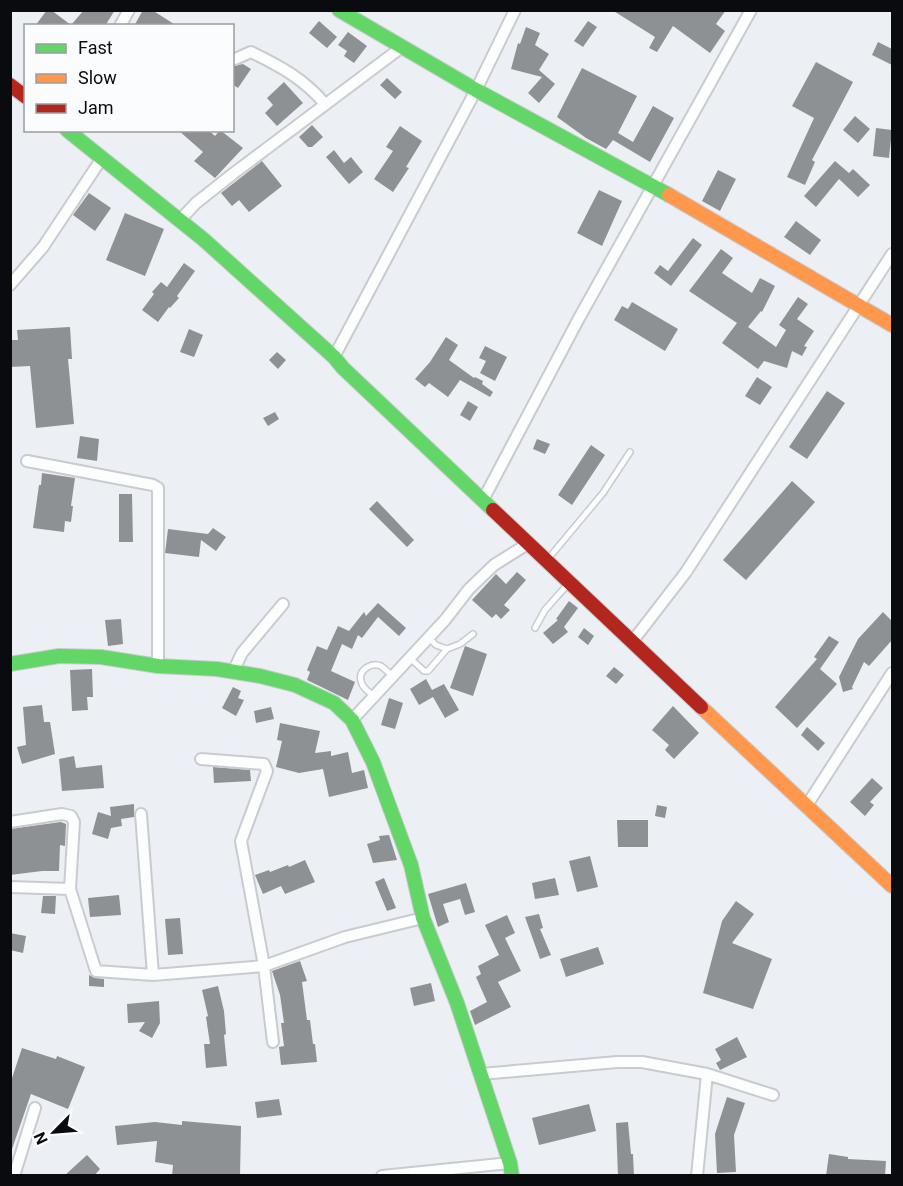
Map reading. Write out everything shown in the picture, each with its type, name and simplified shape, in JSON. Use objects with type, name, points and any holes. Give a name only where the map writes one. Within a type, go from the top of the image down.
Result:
[{"type":"street","points":[[121,24],[129,10]]},
{"type":"street","points":[[339,10],[476,90],[653,186],[892,325]]},
{"type":"street","points":[[334,357],[476,90],[515,10]]},
{"type":"street","points":[[483,500],[578,320],[751,10]]},
{"type":"street","points":[[180,220],[204,197],[402,47]]},
{"type":"street","points":[[235,60],[251,52],[284,67],[313,89],[326,104]]},
{"type":"street","points":[[10,85],[24,96]]},
{"type":"street","points":[[70,132],[180,220],[334,357],[632,642],[892,886]]},
{"type":"street","points":[[10,285],[44,247],[102,158]]},
{"type":"street","points":[[632,642],[686,572],[892,254]]},
{"type":"street","points":[[27,461],[153,485],[158,488],[158,666]]},
{"type":"street","points":[[352,720],[429,638],[469,589],[494,565],[529,543]]},
{"type":"street","points":[[233,672],[242,653],[284,604]]},
{"type":"street","points":[[10,664],[59,656],[101,657],[158,666],[233,672],[295,685],[334,703],[352,720],[372,762],[411,865],[423,918],[482,1074],[511,1169],[382,1176]]},
{"type":"street","points":[[807,805],[892,673]]},
{"type":"street","points":[[201,759],[264,764],[266,767],[267,771],[241,841],[264,966],[273,1042]]},
{"type":"street","points":[[10,822],[62,814],[71,816],[74,822],[70,889],[96,971],[153,975],[264,966],[345,937],[423,918]]},
{"type":"street","points":[[141,814],[153,975]]},
{"type":"street","points":[[10,887],[70,889]]},
{"type":"street","points":[[482,1074],[633,1062],[707,1074],[772,1095]]},
{"type":"street","points":[[697,1176],[707,1074]]},
{"type":"street","points":[[14,1176],[35,1108]]},
{"type":"lane","points":[[547,561],[603,493],[630,452]]},
{"type":"lane","points":[[535,628],[545,610],[570,583]]},
{"type":"lane","points":[[410,658],[424,671],[428,671],[447,650],[473,634]]},
{"type":"lane","points":[[429,638],[436,645],[447,650]]},
{"type":"lane","points":[[374,697],[361,682],[360,675],[363,670],[372,665],[380,666],[393,676]]},
{"type":"building","points":[[47,10],[51,10],[70,24],[36,24]]},
{"type":"building","points":[[84,10],[115,10],[106,24],[72,24]]},
{"type":"building","points":[[143,10],[152,10],[174,24],[135,24]]},
{"type":"building","points":[[612,10],[726,10],[716,24],[725,31],[710,53],[673,26],[657,52],[649,48],[655,37]]},
{"type":"building","points":[[319,21],[337,37],[327,48],[309,33]]},
{"type":"building","points":[[588,21],[597,27],[583,47],[574,41]]},
{"type":"building","points":[[526,27],[540,33],[535,45],[549,54],[539,70],[555,84],[539,103],[528,93],[542,77],[511,69],[518,43],[520,44]]},
{"type":"building","points":[[348,32],[367,46],[354,63],[344,56],[347,51],[338,45]]},
{"type":"building","points":[[878,42],[892,49],[892,65],[872,55]]},
{"type":"building","points":[[816,62],[853,82],[812,160],[815,162],[805,185],[787,177],[814,118],[792,106]]},
{"type":"building","points":[[243,64],[251,69],[238,88],[234,85],[234,66]]},
{"type":"building","points":[[582,68],[637,96],[618,133],[633,142],[653,106],[674,118],[650,162],[613,140],[606,149],[557,117]]},
{"type":"building","points":[[387,78],[402,92],[395,99],[380,85]]},
{"type":"building","points":[[284,82],[303,103],[277,126],[265,113],[273,105],[267,98]]},
{"type":"building","points":[[855,116],[870,129],[858,143],[843,130]]},
{"type":"building","points":[[312,125],[323,137],[312,147],[308,147],[299,137]]},
{"type":"building","points":[[400,126],[422,141],[406,167],[409,168],[393,192],[374,179],[393,151],[386,147]]},
{"type":"building","points":[[876,128],[892,130],[889,158],[873,156]]},
{"type":"building","points":[[180,132],[210,132],[215,136],[218,132],[223,132],[243,148],[215,178],[194,161],[203,152]]},
{"type":"building","points":[[334,150],[344,163],[351,157],[363,172],[349,184],[326,157]]},
{"type":"building","points":[[262,161],[282,186],[249,212],[239,200],[232,206],[221,193]]},
{"type":"building","points":[[835,161],[849,173],[853,169],[870,185],[858,197],[839,179],[816,207],[804,196]]},
{"type":"building","points":[[718,170],[736,179],[720,211],[702,201]]},
{"type":"building","points":[[599,190],[622,201],[602,246],[577,233]]},
{"type":"building","points":[[89,193],[111,208],[95,231],[73,215]]},
{"type":"building","points":[[125,213],[164,229],[145,276],[106,260]]},
{"type":"building","points":[[796,221],[821,240],[810,255],[784,237]]},
{"type":"building","points":[[693,238],[702,245],[671,286],[654,273],[660,265],[668,271]]},
{"type":"building","points":[[721,249],[733,258],[722,273],[752,293],[760,278],[775,286],[762,312],[748,327],[776,347],[786,330],[779,325],[798,297],[808,304],[797,319],[814,331],[804,346],[807,347],[802,356],[792,351],[787,368],[764,361],[758,369],[722,343],[737,323],[689,291]]},
{"type":"building","points":[[184,263],[195,271],[177,296],[179,298],[158,322],[142,310],[154,294],[152,292],[161,282],[167,287]]},
{"type":"building","points":[[632,302],[678,329],[665,351],[614,320],[622,306],[628,309]]},
{"type":"building","points":[[70,327],[72,359],[68,359],[74,424],[36,428],[30,366],[10,367],[10,340],[18,340],[17,330]]},
{"type":"building","points":[[189,329],[203,335],[194,357],[180,352]]},
{"type":"building","points":[[446,337],[458,345],[449,360],[474,378],[483,381],[482,384],[493,392],[490,397],[460,380],[448,397],[429,383],[425,387],[415,379],[430,362]]},
{"type":"building","points":[[485,346],[507,357],[495,381],[480,373],[486,361],[479,358]]},
{"type":"building","points":[[277,352],[286,360],[278,369],[269,360]]},
{"type":"building","points":[[757,377],[772,387],[760,405],[745,396]]},
{"type":"building","points":[[827,391],[845,403],[807,459],[789,447]]},
{"type":"building","points":[[468,401],[478,407],[470,421],[460,415]]},
{"type":"building","points":[[275,412],[279,419],[268,426],[263,418]]},
{"type":"building","points":[[80,436],[99,439],[97,461],[77,458]]},
{"type":"building","points":[[537,439],[550,444],[545,454],[533,449]]},
{"type":"building","points":[[591,445],[605,455],[572,505],[558,495]]},
{"type":"building","points":[[42,473],[75,478],[71,522],[65,521],[64,532],[33,528]]},
{"type":"building","points":[[792,481],[815,502],[746,580],[723,560]]},
{"type":"building","points":[[119,494],[132,494],[133,542],[119,542]]},
{"type":"building","points":[[377,501],[414,540],[407,547],[369,509]]},
{"type":"building","points":[[213,528],[226,537],[216,551],[201,540],[199,557],[165,553],[168,529],[208,534]]},
{"type":"building","points":[[517,572],[526,580],[504,605],[510,610],[501,619],[496,614],[492,618],[472,600],[496,574],[506,584]]},
{"type":"building","points":[[569,601],[578,608],[564,627],[568,632],[553,644],[543,633],[558,620],[556,619]]},
{"type":"building","points":[[378,603],[406,628],[399,636],[378,617],[362,638],[358,635],[352,649],[342,644],[331,671],[355,682],[348,700],[307,680],[310,672],[307,670],[317,646],[327,650],[338,626],[349,631],[364,612],[366,616]]},
{"type":"building","points":[[883,612],[892,621],[892,640],[869,666],[864,662],[853,689],[843,692],[839,677],[858,639]]},
{"type":"building","points":[[121,619],[123,644],[108,646],[105,620]]},
{"type":"building","points":[[584,628],[594,636],[588,645],[578,637]]},
{"type":"building","points":[[829,636],[839,642],[820,669],[837,684],[797,728],[775,707],[817,659],[814,657]]},
{"type":"building","points":[[465,646],[487,654],[473,696],[450,688]]},
{"type":"building","points":[[614,667],[624,675],[616,684],[606,676]]},
{"type":"building","points":[[92,669],[93,697],[87,697],[88,710],[72,711],[70,670]]},
{"type":"building","points":[[426,679],[432,690],[444,684],[459,710],[445,718],[433,697],[419,705],[410,689]]},
{"type":"building","points":[[233,687],[241,691],[238,698],[244,700],[236,716],[222,708]]},
{"type":"building","points":[[389,698],[403,703],[395,729],[381,725]]},
{"type":"building","points":[[42,705],[44,722],[50,722],[55,754],[22,764],[17,747],[26,745],[23,707]]},
{"type":"building","points":[[673,706],[699,733],[674,759],[665,750],[669,745],[652,730]]},
{"type":"building","points":[[271,707],[274,719],[256,723],[254,711]]},
{"type":"building","points":[[280,723],[320,731],[315,753],[331,751],[331,756],[348,752],[352,773],[364,770],[368,788],[329,797],[323,769],[299,773],[276,767],[282,741],[277,740]]},
{"type":"building","points":[[807,727],[825,743],[818,751],[801,735]]},
{"type":"building","points":[[74,756],[76,768],[102,765],[104,788],[62,791],[59,759]]},
{"type":"building","points":[[213,767],[250,770],[251,781],[214,783]]},
{"type":"building","points":[[872,778],[883,788],[870,802],[874,805],[865,816],[850,802]]},
{"type":"building","points":[[134,804],[134,817],[121,819],[122,826],[111,828],[108,839],[92,834],[98,812],[111,816],[110,807]]},
{"type":"building","points":[[657,805],[667,807],[665,818],[655,816]]},
{"type":"building","points":[[617,820],[648,820],[648,847],[618,847]]},
{"type":"building","points":[[61,822],[66,824],[65,846],[60,845],[59,871],[10,875],[10,829]]},
{"type":"building","points":[[389,835],[397,860],[373,863],[367,844],[380,840],[379,836]]},
{"type":"building","points":[[590,856],[598,887],[577,892],[569,861]]},
{"type":"building","points":[[305,860],[315,882],[285,894],[281,886],[263,894],[255,875],[288,865],[289,867]]},
{"type":"building","points":[[384,878],[396,908],[387,911],[375,882]]},
{"type":"building","points":[[555,878],[559,895],[535,899],[532,883]]},
{"type":"building","points":[[466,883],[475,912],[465,915],[460,899],[443,904],[449,922],[438,927],[428,894]]},
{"type":"building","points":[[119,895],[121,915],[90,917],[88,898]]},
{"type":"building","points":[[43,896],[56,896],[55,914],[41,913]]},
{"type":"building","points":[[736,901],[754,914],[732,943],[772,959],[753,1009],[703,993],[722,921]]},
{"type":"building","points":[[539,914],[543,928],[540,929],[551,955],[540,959],[525,917]]},
{"type":"building","points":[[507,915],[515,933],[505,938],[521,971],[498,982],[511,1007],[475,1025],[470,1011],[487,1002],[476,977],[481,974],[478,966],[499,955],[485,925]]},
{"type":"building","points":[[180,918],[183,954],[168,955],[165,919]]},
{"type":"building","points":[[10,933],[26,936],[23,953],[10,950]]},
{"type":"building","points":[[598,947],[604,964],[566,977],[560,959]]},
{"type":"building","points":[[300,961],[307,981],[302,982],[307,1020],[310,1020],[317,1062],[281,1065],[279,1047],[284,1046],[281,1023],[284,1023],[280,995],[272,971]]},
{"type":"building","points":[[89,975],[104,979],[104,987],[89,986]]},
{"type":"building","points":[[431,983],[435,1001],[414,1006],[410,988]]},
{"type":"building","points":[[218,986],[224,1011],[227,1066],[206,1068],[204,1044],[210,1044],[206,1017],[208,1016],[202,990]]},
{"type":"building","points":[[159,1001],[160,1023],[152,1038],[139,1031],[145,1022],[128,1023],[127,1004]]},
{"type":"building","points":[[737,1037],[747,1057],[720,1070],[716,1063],[721,1060],[715,1049]]},
{"type":"building","points":[[22,1048],[56,1059],[57,1056],[85,1067],[68,1109],[31,1094],[12,1149],[10,1149],[10,1084]]},
{"type":"building","points":[[727,1097],[745,1103],[734,1135],[736,1172],[717,1173],[715,1134]]},
{"type":"building","points":[[279,1099],[282,1115],[257,1118],[255,1102]]},
{"type":"building","points":[[589,1104],[596,1131],[539,1145],[532,1118]]},
{"type":"building","points":[[182,1121],[241,1126],[240,1176],[172,1176],[173,1165],[155,1162],[157,1141],[117,1145],[115,1126],[155,1122],[182,1125]]},
{"type":"building","points":[[628,1122],[634,1176],[618,1176],[616,1123]]},
{"type":"building","points":[[829,1154],[848,1157],[848,1159],[886,1161],[885,1176],[826,1176]]},
{"type":"building","points":[[87,1155],[100,1169],[94,1176],[64,1176]]},
{"type":"traffic: fast","points":[[339,10],[476,90],[669,195]]},
{"type":"traffic: fast","points":[[69,132],[203,239],[334,357],[493,510]]},
{"type":"traffic: fast","points":[[10,664],[59,656],[101,657],[158,666],[217,669],[260,676],[295,685],[334,703],[352,720],[373,762],[411,865],[423,918],[457,1003],[510,1163],[512,1176]]},
{"type":"traffic: slow","points":[[669,195],[892,325]]},
{"type":"traffic: slow","points":[[701,707],[892,886]]},
{"type":"traffic: jam","points":[[10,85],[24,96]]},
{"type":"traffic: jam","points":[[493,510],[701,707]]}]
